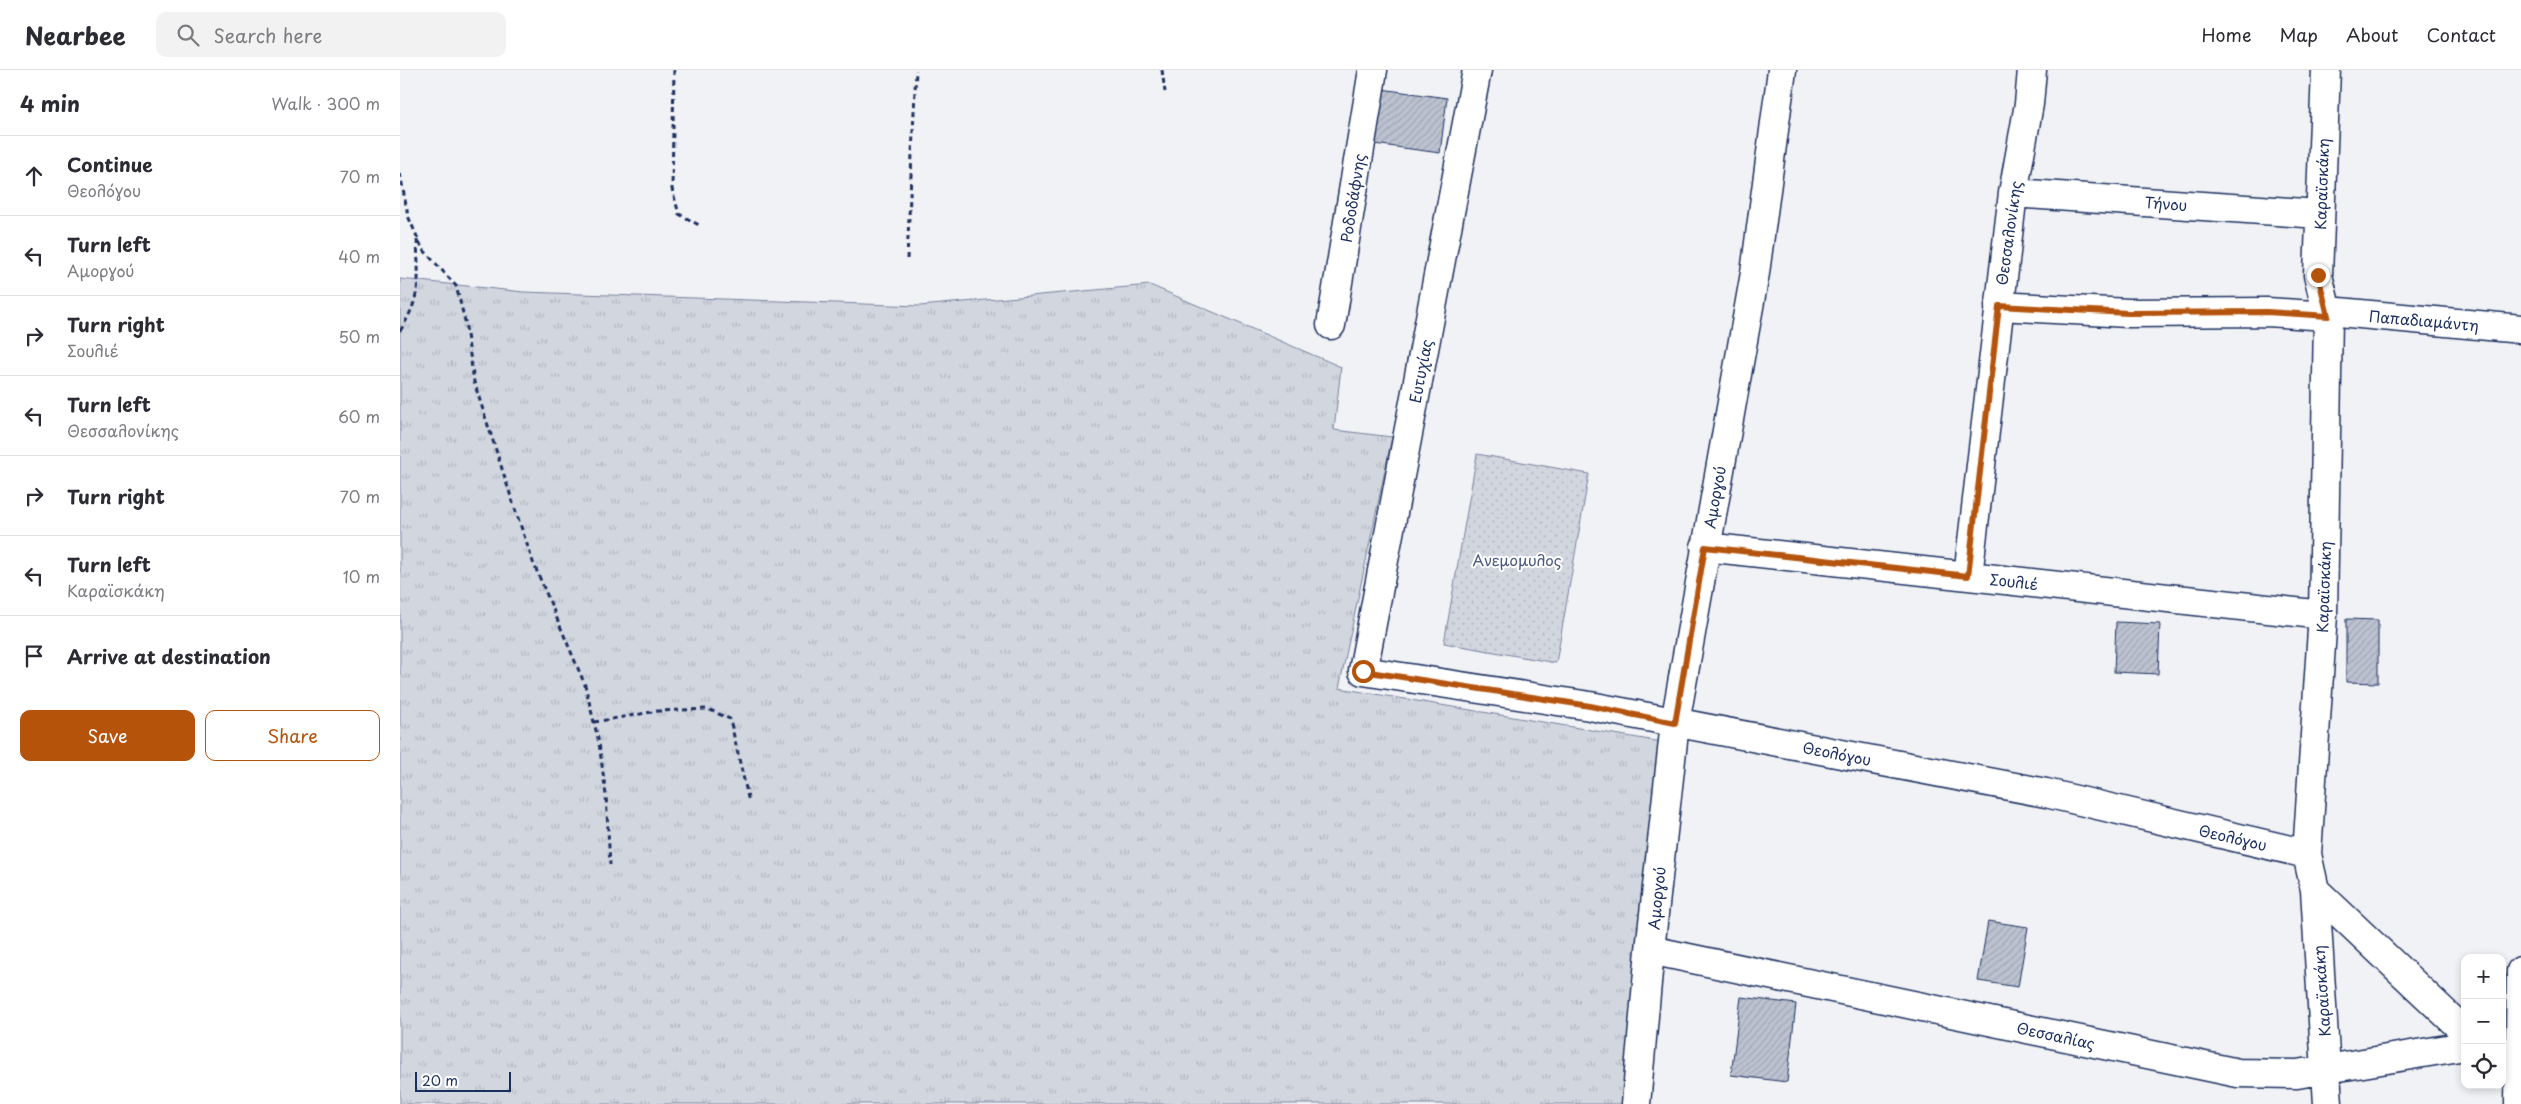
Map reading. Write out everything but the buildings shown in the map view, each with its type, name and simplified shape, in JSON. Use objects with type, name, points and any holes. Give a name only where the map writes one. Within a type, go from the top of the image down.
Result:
[{"type":"street","name":"Ροδοδάφνης","points":[[1331,326],[1373,70]]},
{"type":"street","name":"Ευτυχίας","points":[[1363,671],[1477,70]]},
{"type":"street","name":"Αμοργού","points":[[1636,1104],[1650,950],[1675,723],[1755,273],[1782,70]]},
{"type":"street","name":"Θεσσαλονίκης","points":[[1968,576],[2013,193],[2029,104],[2032,70]]},
{"type":"street","name":"Καραϊσκάκη","points":[[2326,70],[2318,275],[2328,314],[2322,615],[2307,854],[2315,890],[2328,1104]]},
{"type":"street","name":"Τήνου","points":[[2013,193],[2319,214]]},
{"type":"street","name":"Παπαδιαμάντη","points":[[1999,306],[2128,313],[2267,312],[2328,314],[2521,329]]},
{"type":"street","name":"Σουλιέ","points":[[1705,547],[2322,615]]},
{"type":"street","name":"Θεολόγου","points":[[1363,671],[1590,706],[2046,793],[2307,854]]},
{"type":"street","points":[[2315,890],[2461,1028]]},
{"type":"street","name":"Θεσσαλίας","points":[[1650,950],[2238,1073],[2297,1074],[2461,1047]]},
{"type":"street","points":[[2519,1104],[2514,1037],[2521,971]]},
{"type":"path","points":[[674,70],[672,189],[679,214],[699,225]]},
{"type":"path","points":[[907,259],[916,70]]},
{"type":"path","points":[[1162,70],[1165,92]]},
{"type":"path","points":[[400,172],[408,216],[422,248],[456,286],[465,321],[474,382],[512,504],[533,562],[585,685],[594,722],[606,795],[610,865]]},
{"type":"path","points":[[400,331],[413,310],[419,288],[417,236]]},
{"type":"path","points":[[594,722],[658,711],[708,709],[730,719],[749,802]]},
{"type":"green space","points":[[400,279],[524,292],[920,306],[1150,285],[1341,367],[1334,430],[1392,437],[1339,688],[1668,743],[1623,1104],[400,1104]]},
{"type":"green space","name":"Ανεμομυλος","points":[[1477,454],[1589,474],[1556,663],[1444,643]]},
{"type":"route","points":[[1363,671],[1590,706],[1675,723],[1705,547],[1968,576],[1999,306],[2128,313],[2267,312],[2328,316],[2318,275]]}]
